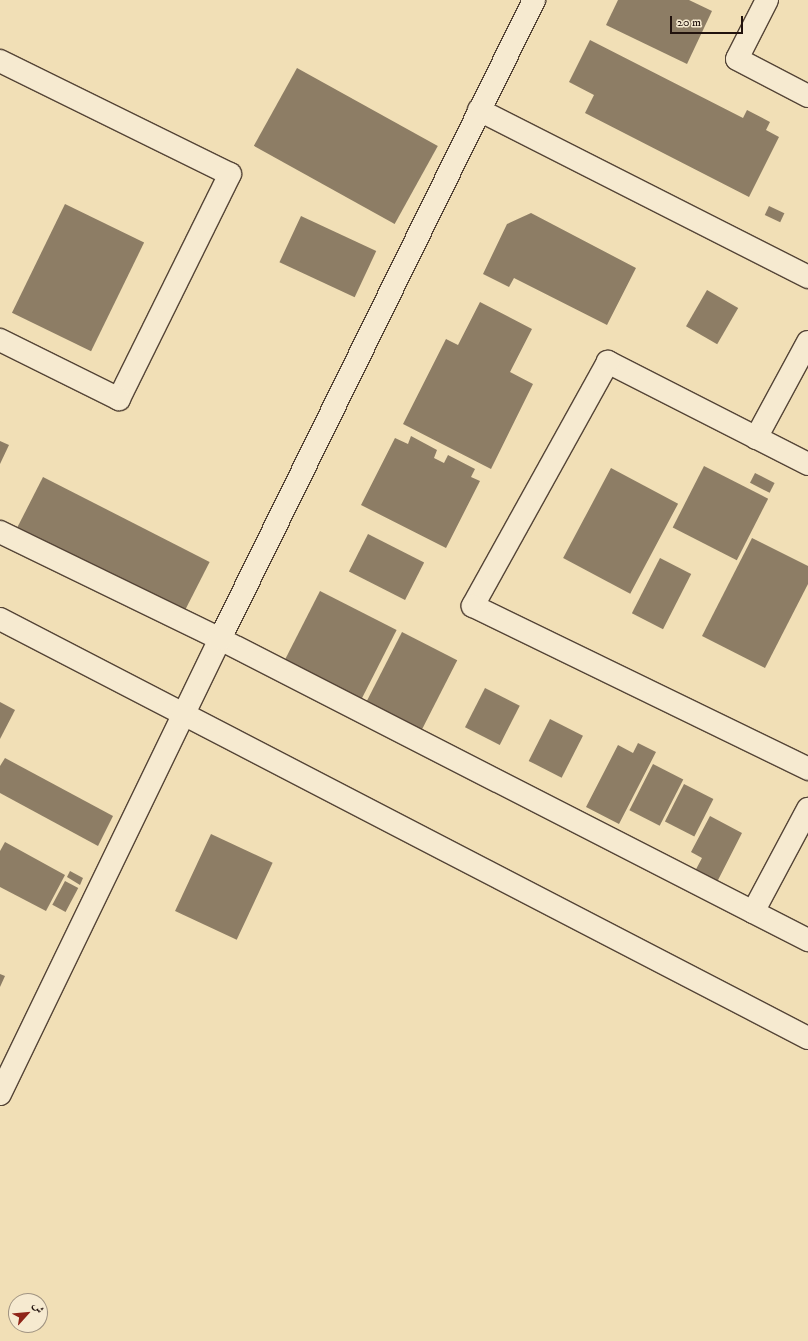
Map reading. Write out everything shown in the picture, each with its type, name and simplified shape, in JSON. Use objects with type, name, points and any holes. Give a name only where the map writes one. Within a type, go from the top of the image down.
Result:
[{"type":"street","points":[[0,1094],[182,715],[534,0]]},
{"type":"street","points":[[767,0],[737,59],[808,96]]},
{"type":"street","points":[[0,62],[230,174],[119,399],[0,340]]},
{"type":"street","points":[[480,110],[808,277]]},
{"type":"street","points":[[756,438],[808,342]]},
{"type":"street","points":[[808,464],[608,362],[473,606],[808,769]]},
{"type":"street","points":[[0,532],[220,639],[808,940]]},
{"type":"street","points":[[0,619],[182,715],[808,1038]]},
{"type":"street","points":[[753,912],[808,809]]},
{"type":"building","points":[[618,0],[689,0],[712,11],[687,64],[606,25]]},
{"type":"building","points":[[590,40],[743,118],[747,110],[770,122],[766,130],[779,137],[749,197],[585,113],[594,95],[569,82]]},
{"type":"building","points":[[297,68],[438,146],[395,224],[254,146]]},
{"type":"building","points":[[65,204],[144,243],[91,351],[12,313]]},
{"type":"building","points":[[769,206],[784,213],[780,222],[765,215]]},
{"type":"building","points":[[531,213],[636,268],[607,325],[514,278],[509,287],[483,274],[507,224]]},
{"type":"building","points":[[301,216],[376,251],[355,297],[279,262]]},
{"type":"building","points":[[707,290],[738,308],[717,344],[686,326]]},
{"type":"building","points":[[480,302],[532,329],[510,372],[533,384],[491,469],[403,424],[446,339],[458,345]]},
{"type":"building","points":[[411,436],[437,450],[434,458],[444,463],[448,455],[475,469],[471,477],[480,481],[446,548],[361,505],[395,438],[408,444]]},
{"type":"building","points":[[0,441],[9,445],[0,464]]},
{"type":"building","points":[[704,466],[768,499],[737,560],[673,527]]},
{"type":"building","points":[[611,468],[678,504],[630,594],[563,558]]},
{"type":"building","points":[[755,473],[775,483],[770,493],[750,483]]},
{"type":"building","points":[[43,477],[210,562],[181,619],[14,534]]},
{"type":"building","points":[[368,534],[424,563],[405,600],[349,571]]},
{"type":"building","points":[[752,538],[808,566],[808,584],[765,668],[702,636]]},
{"type":"building","points":[[660,558],[691,574],[663,629],[632,613]]},
{"type":"building","points":[[320,591],[397,630],[358,705],[282,666]]},
{"type":"building","points":[[402,632],[457,660],[418,738],[363,710]]},
{"type":"building","points":[[485,688],[520,706],[500,745],[465,727]]},
{"type":"building","points":[[0,702],[15,710],[0,739]]},
{"type":"building","points":[[550,719],[583,736],[562,778],[529,761]]},
{"type":"building","points":[[638,743],[656,752],[619,824],[586,807],[618,745],[633,753]]},
{"type":"building","points":[[5,758],[113,816],[98,846],[0,793],[0,766]]},
{"type":"building","points":[[653,764],[683,779],[660,826],[629,810]]},
{"type":"building","points":[[684,784],[713,799],[694,836],[665,821]]},
{"type":"building","points":[[710,816],[742,833],[716,884],[694,873],[702,858],[691,852]]},
{"type":"building","points":[[211,834],[273,863],[237,940],[175,911]]},
{"type":"building","points":[[5,842],[65,875],[46,911],[0,887],[0,851]]},
{"type":"building","points":[[70,871],[83,878],[80,885],[67,877]]},
{"type":"building","points":[[65,881],[78,888],[66,912],[52,905]]},
{"type":"building","points":[[0,974],[5,976],[0,987]]}]
